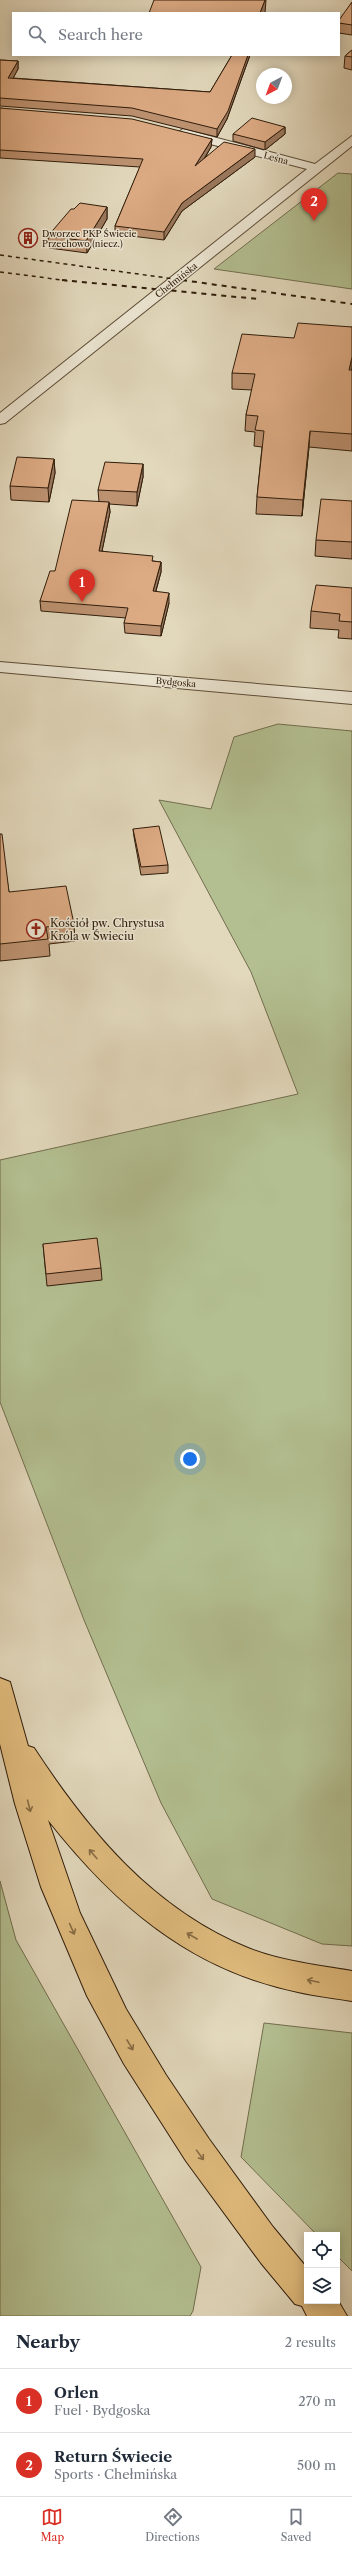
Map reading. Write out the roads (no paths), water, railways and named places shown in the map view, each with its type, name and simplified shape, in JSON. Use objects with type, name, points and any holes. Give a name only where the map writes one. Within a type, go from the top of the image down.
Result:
[{"type":"main road","points":[[0,1691],[35,1830],[66,1915],[93,1978],[154,2085],[195,2148],[241,2211],[304,2288]]},
{"type":"main road","points":[[13,1741],[38,1781],[94,1856],[131,1893],[170,1924],[212,1948],[269,1971],[326,1983],[352,1986]]},
{"type":"main road","points":[[319,2304],[330,2316]]},
{"type":"street","name":"Leśna","points":[[174,131],[317,168]]},
{"type":"street","name":"Chełmińska","points":[[0,420],[352,140]]},
{"type":"street","points":[[332,156],[346,159]]},
{"type":"street","name":"Bydgoska","points":[[0,667],[352,698]]},
{"type":"railway","points":[[0,255],[189,281]]},
{"type":"railway","points":[[0,272],[63,280]]},
{"type":"railway","points":[[63,280],[258,299]]},
{"type":"railway","points":[[63,280],[70,281]]},
{"type":"railway","points":[[182,280],[352,304]]},
{"type":"place","name":"Return Świecie","points":[[314,221]]},
{"type":"place","name":"Dworzec PKP Świecie Przechowo (niecz.)","points":[[28,238]]},
{"type":"place","name":"Orlen","points":[[82,602]]},
{"type":"place","name":"Kościół pw. Chrystusa Króla w Świeciu","points":[[36,929]]}]
